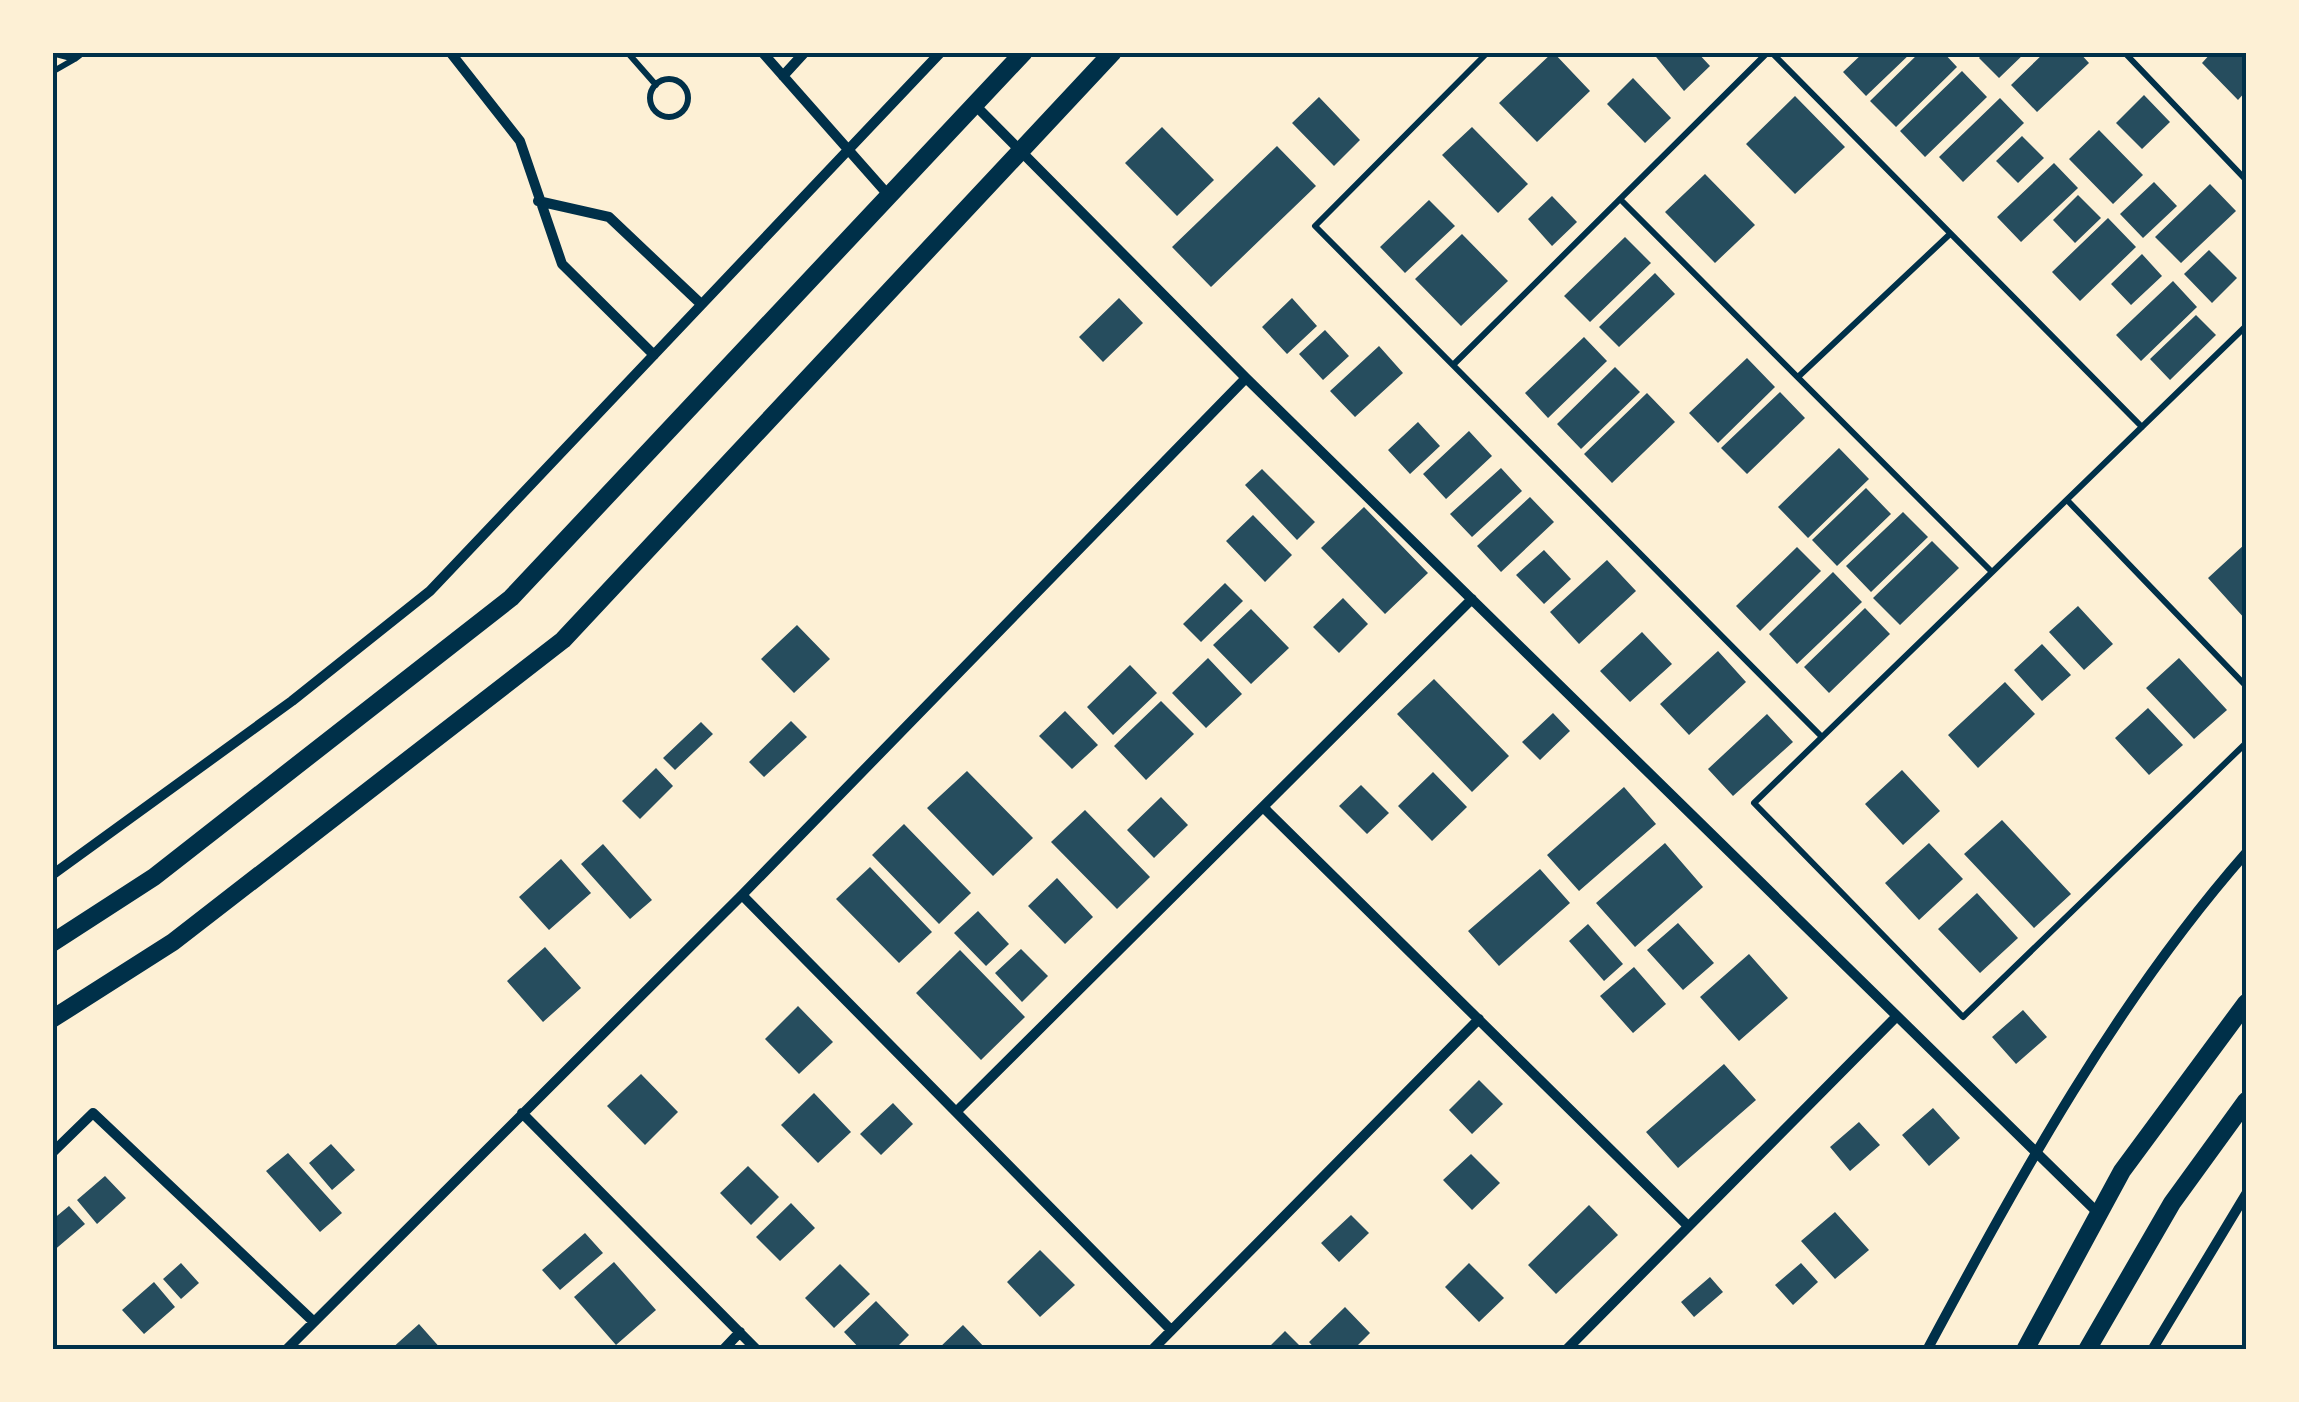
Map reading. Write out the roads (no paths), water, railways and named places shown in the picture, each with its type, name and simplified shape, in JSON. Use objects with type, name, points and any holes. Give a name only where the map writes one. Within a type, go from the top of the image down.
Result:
[{"type":"street","points":[[450,52],[520,141],[562,264],[654,355]]},
{"type":"street","points":[[762,52],[890,196]]},
{"type":"street","points":[[783,76],[805,52]]},
{"type":"street","points":[[52,874],[292,701],[430,591],[942,52]]},
{"type":"street","points":[[52,943],[154,877],[511,598],[1024,52]]},
{"type":"street","points":[[52,1019],[173,942],[564,640],[1113,52]]},
{"type":"street","points":[[975,104],[1246,378],[2099,1214]]},
{"type":"street","points":[[538,201],[609,218],[701,304]]},
{"type":"street","points":[[286,1350],[742,895],[1246,378]]},
{"type":"street","points":[[956,1112],[1472,599]]},
{"type":"street","points":[[1264,807],[1688,1226]]},
{"type":"street","points":[[1927,1350],[2034,1150],[2128,1010],[2246,853]]},
{"type":"street","points":[[742,895],[1171,1330]]},
{"type":"street","points":[[2024,1350],[2122,1171],[2246,1003]]},
{"type":"street","points":[[1566,1350],[1897,1016]]},
{"type":"street","points":[[1152,1350],[1479,1019]]},
{"type":"street","points":[[2087,1350],[2172,1203],[2246,1101]]},
{"type":"street","points":[[52,1153],[93,1113],[314,1322]]},
{"type":"street","points":[[522,1113],[758,1350]]},
{"type":"street","points":[[2152,1350],[2246,1194]]},
{"type":"street","points":[[723,1350],[740,1332]]},
{"type":"lane","points":[[1488,52],[1315,226],[1822,737]]},
{"type":"lane","points":[[1453,365],[1770,52],[2142,428]]},
{"type":"lane","points":[[2124,52],[2246,180]]},
{"type":"lane","points":[[1620,199],[1992,572]]},
{"type":"lane","points":[[1798,377],[1950,234]]},
{"type":"lane","points":[[2246,326],[1754,803],[1964,1017],[2246,743]]},
{"type":"lane","points":[[2067,500],[2246,686]]}]
